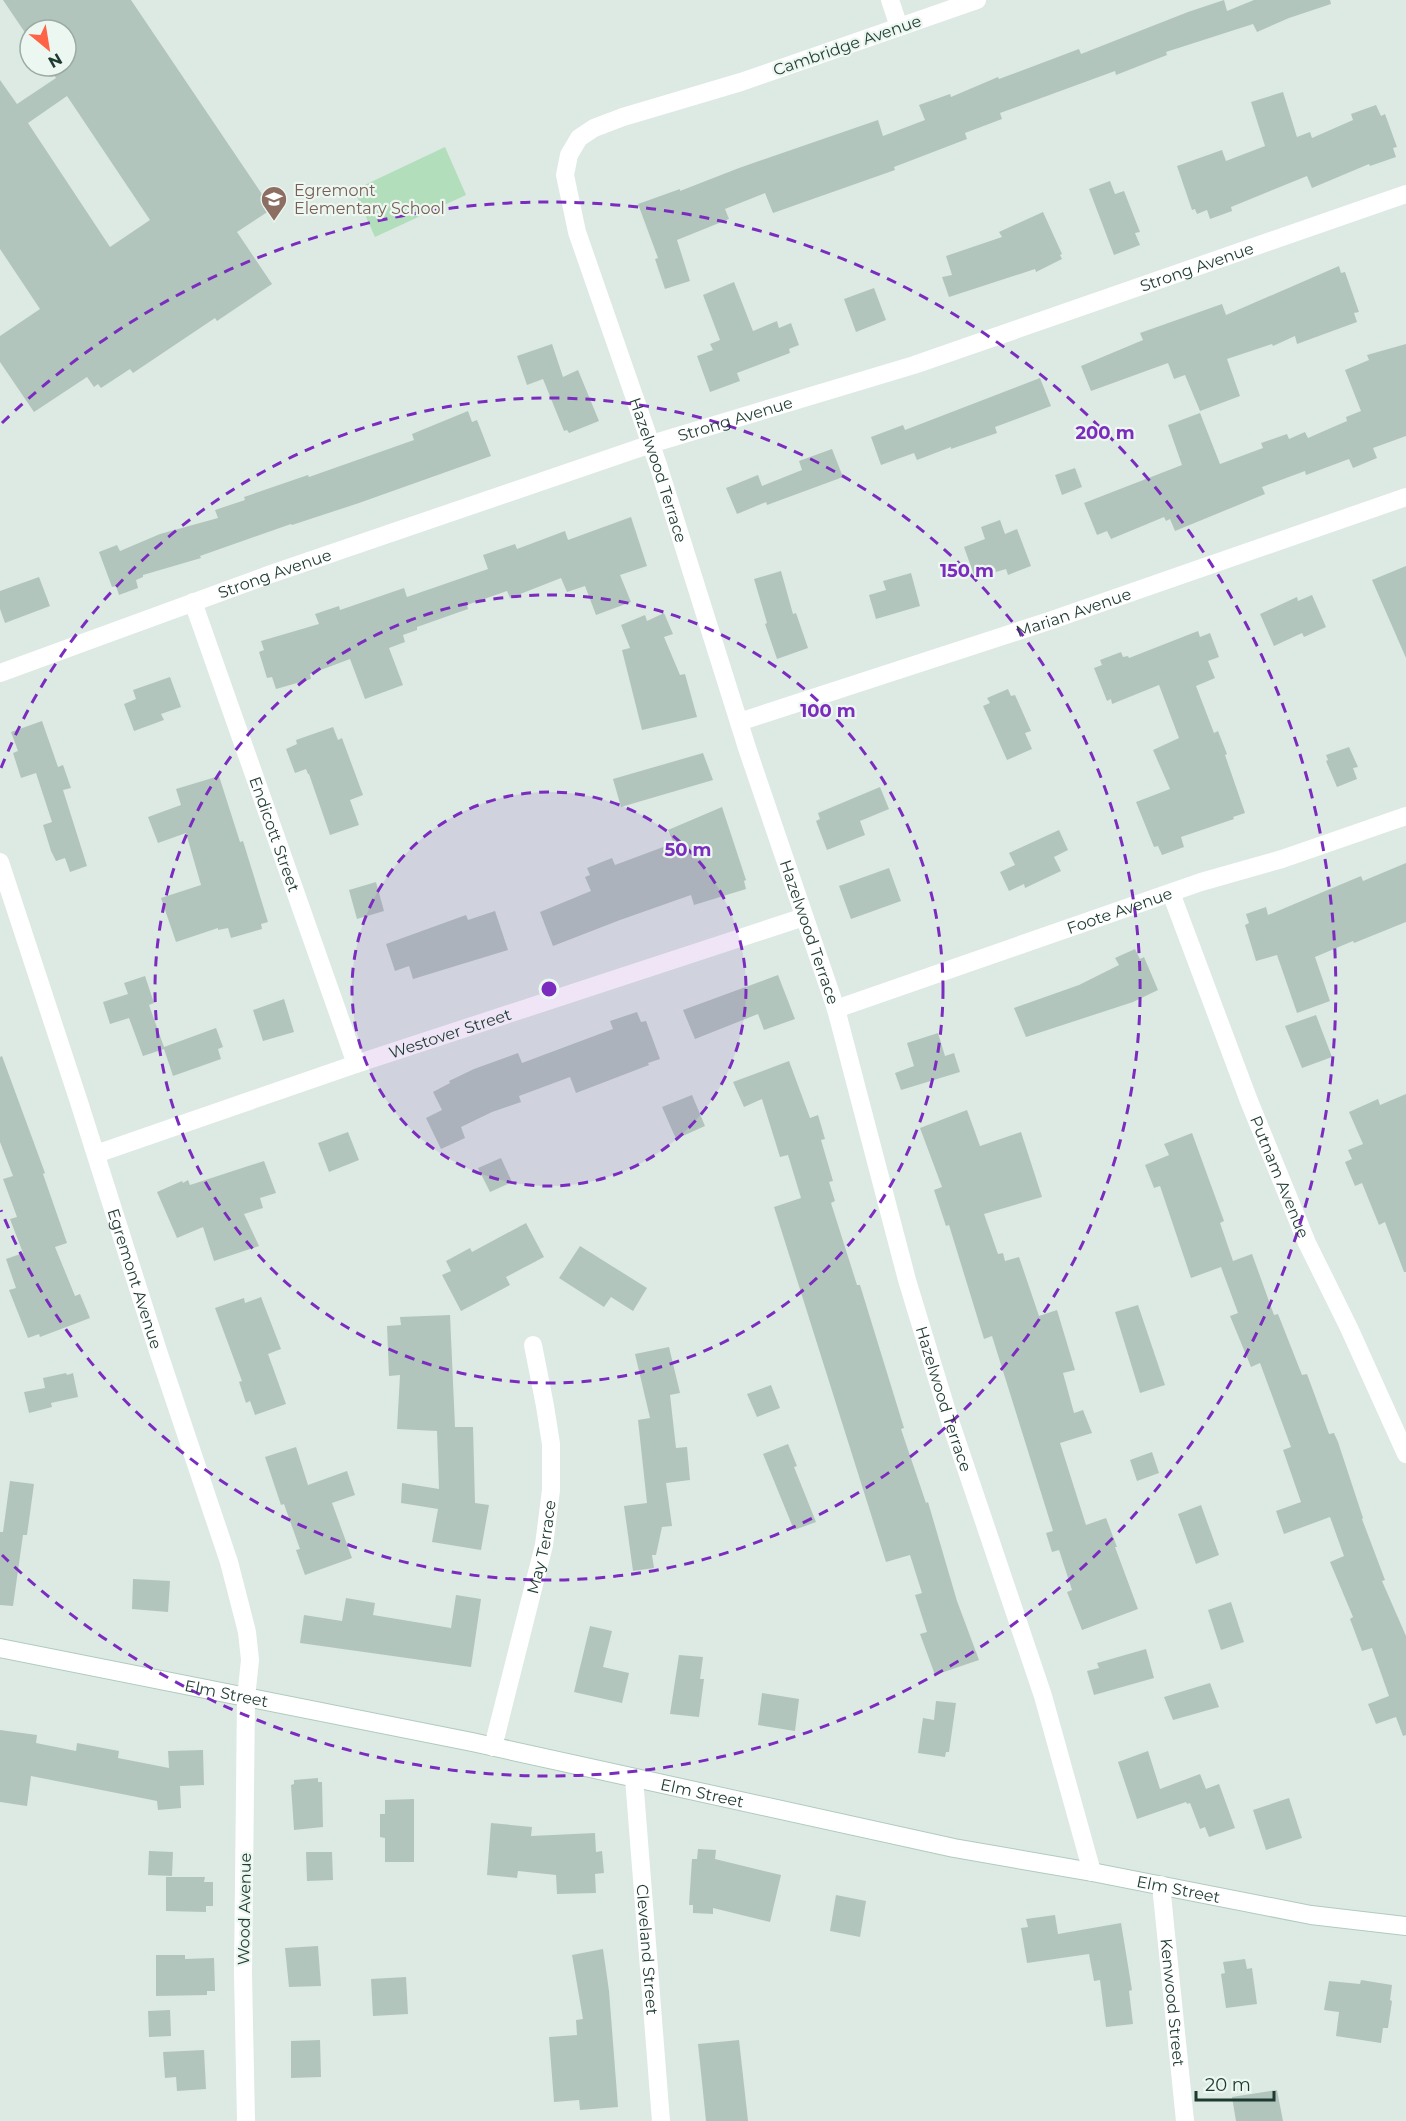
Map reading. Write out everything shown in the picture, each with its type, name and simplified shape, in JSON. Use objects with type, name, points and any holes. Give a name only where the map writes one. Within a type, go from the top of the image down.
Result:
[{"type":"street","points":[[890,0],[899,27]]},
{"type":"street","name":"Cambridge Avenue","points":[[716,89],[977,0]]},
{"type":"street","name":"Hazelwood Terrace","points":[[716,89],[623,117],[594,128],[579,138],[569,155],[565,175],[577,232],[651,444],[739,722],[836,1009],[907,1280],[949,1418],[1043,1696],[1092,1872]]},
{"type":"street","name":"Strong Avenue","points":[[0,673],[194,602],[651,444],[914,364],[1406,194]]},
{"type":"street","name":"Marian Avenue","points":[[739,722],[1049,621],[1406,497]]},
{"type":"street","name":"Endicott Street","points":[[194,602],[356,1065]]},
{"type":"street","name":"Foote Avenue","points":[[836,1009],[1171,893],[1282,859],[1406,816]]},
{"type":"street","name":"Egremont Avenue","points":[[0,862],[158,1351],[229,1562],[247,1632],[250,1660],[246,1698]]},
{"type":"street","name":"Putnam Avenue","points":[[1171,893],[1249,1101],[1306,1244],[1349,1328],[1406,1454]]},
{"type":"street","name":"Westover Street","points":[[96,1154],[356,1065],[804,917]]},
{"type":"street","name":"May Terrace","points":[[493,1747],[544,1545],[551,1490],[551,1444],[533,1345]]},
{"type":"street","name":"Elm Street","points":[[0,1648],[493,1747],[954,1848],[1092,1872],[1311,1915],[1406,1926]]},
{"type":"street","name":"Wood Avenue","points":[[246,1698],[243,1974],[246,2121]]},
{"type":"street","name":"Cleveland Street","points":[[634,1778],[661,2121]]},
{"type":"street","name":"Kenwood Street","points":[[1161,1885],[1185,2121]]},
{"type":"green space","points":[[445,147],[466,195],[375,237],[354,190]]},
{"type":"building","points":[[3,0],[131,0],[272,209],[237,232],[272,284],[217,321],[215,318],[133,373],[130,369],[101,388],[98,384],[94,387],[87,377],[34,412],[0,362],[0,336],[40,309],[0,249],[0,80],[17,104],[56,78],[78,78],[78,18],[18,18],[18,22]],"holes":[[[67,96],[150,220],[110,247],[28,123]]]},
{"type":"building","points":[[1224,0],[1227,11],[1254,0],[1330,0],[1331,4],[1257,32],[1253,24],[1166,52],[1167,55],[1116,75],[1115,71],[1000,113],[1002,119],[965,133],[967,139],[894,167],[895,170],[773,213],[765,193],[725,209],[729,219],[677,240],[690,281],[665,289],[655,259],[658,258],[638,204],[878,120],[883,136],[925,120],[919,105],[950,94],[951,97],[998,77],[999,79],[1079,49],[1081,54]]},
{"type":"building","points":[[1283,92],[1297,137],[1310,132],[1312,138],[1353,120],[1351,114],[1376,105],[1381,116],[1385,114],[1397,147],[1393,148],[1396,157],[1370,166],[1369,164],[1312,188],[1307,176],[1231,207],[1232,211],[1210,219],[1207,210],[1197,214],[1195,209],[1192,210],[1177,166],[1222,150],[1226,161],[1265,146],[1251,102]]},
{"type":"building","points":[[1110,181],[1115,194],[1124,191],[1140,232],[1135,233],[1140,245],[1114,255],[1089,189]]},
{"type":"building","points":[[1043,212],[1062,254],[1060,255],[1062,259],[1036,272],[1035,269],[949,297],[942,277],[952,275],[946,256],[1002,237],[999,232]]},
{"type":"building","points":[[1339,266],[1341,273],[1345,272],[1359,312],[1354,313],[1357,322],[1297,344],[1295,336],[1273,346],[1272,344],[1227,359],[1240,396],[1200,411],[1185,375],[1174,379],[1168,363],[1091,391],[1081,366],[1143,340],[1140,333],[1222,304],[1226,315]]},
{"type":"building","points":[[734,282],[753,331],[777,321],[779,328],[791,323],[799,345],[789,349],[790,353],[737,373],[740,381],[710,392],[697,356],[713,350],[710,344],[720,340],[703,295]]},
{"type":"building","points":[[874,288],[886,320],[856,332],[844,299]]},
{"type":"building","points":[[552,344],[563,377],[578,370],[599,421],[569,433],[567,430],[564,431],[543,379],[527,385],[517,356]]},
{"type":"building","points":[[1406,344],[1406,436],[1373,448],[1377,458],[1353,468],[1349,459],[1306,475],[1305,471],[1262,487],[1265,494],[1175,531],[1170,519],[1166,521],[1164,517],[1111,539],[1107,531],[1097,535],[1084,503],[1182,465],[1168,425],[1200,413],[1220,464],[1263,448],[1261,443],[1287,434],[1289,439],[1305,432],[1308,438],[1347,421],[1346,417],[1361,411],[1345,370],[1369,360],[1367,355]]},
{"type":"building","points":[[1040,378],[1051,406],[995,427],[997,433],[951,449],[951,447],[917,460],[914,453],[881,465],[871,437],[903,425],[905,430]]},
{"type":"building","points":[[468,411],[472,422],[477,420],[491,456],[200,556],[201,558],[143,575],[136,580],[138,588],[119,595],[116,586],[112,587],[99,552],[117,545],[120,551],[160,534],[218,518],[215,510],[245,500],[244,497],[414,440],[412,434]]},
{"type":"building","points":[[832,449],[843,477],[737,514],[726,488],[758,475],[762,486],[802,470],[799,461]]},
{"type":"building","points":[[1075,468],[1082,487],[1062,495],[1055,475]]},
{"type":"building","points":[[631,517],[647,566],[620,575],[631,602],[596,615],[585,586],[567,592],[561,578],[510,598],[507,591],[467,605],[468,609],[417,627],[417,630],[403,635],[405,642],[389,648],[403,685],[365,699],[350,659],[310,674],[311,679],[276,689],[272,677],[267,678],[259,652],[264,650],[261,641],[319,624],[315,614],[339,606],[340,610],[404,588],[407,597],[488,569],[483,555],[515,544],[517,549],[565,531],[568,540]]},
{"type":"building","points":[[1000,520],[1005,534],[1017,529],[1031,566],[1008,575],[1006,569],[996,572],[995,568],[974,575],[964,547],[985,539],[981,527]]},
{"type":"building","points":[[1406,566],[1406,658],[1372,580]]},
{"type":"building","points":[[781,571],[793,614],[796,613],[808,648],[777,659],[765,624],[767,623],[754,579]]},
{"type":"building","points":[[911,573],[920,606],[876,619],[869,595],[886,590],[883,581]]},
{"type":"building","points":[[39,577],[50,606],[5,623],[0,609],[0,591]]},
{"type":"building","points":[[1312,595],[1326,627],[1304,637],[1302,633],[1274,646],[1260,614],[1297,597],[1298,601]]},
{"type":"building","points":[[664,613],[673,634],[664,637],[680,675],[685,674],[697,717],[642,730],[622,650],[630,648],[621,625],[645,615],[647,621]]},
{"type":"building","points":[[1198,631],[1200,637],[1210,633],[1219,657],[1208,661],[1215,678],[1196,686],[1214,733],[1218,731],[1227,754],[1225,755],[1245,813],[1181,837],[1184,847],[1162,855],[1158,846],[1154,847],[1136,802],[1170,789],[1153,750],[1179,738],[1159,685],[1112,704],[1111,699],[1107,701],[1094,668],[1102,665],[1100,660],[1121,652],[1123,657],[1128,656],[1129,658]]},
{"type":"building","points":[[170,677],[181,707],[161,714],[164,720],[134,731],[124,704],[136,699],[133,690]]},
{"type":"building","points":[[1008,689],[1011,696],[1015,695],[1031,731],[1025,733],[1032,749],[1007,760],[983,706],[990,703],[987,698]]},
{"type":"building","points":[[42,721],[58,767],[63,765],[71,788],[63,790],[87,866],[70,872],[65,858],[56,861],[51,851],[43,825],[52,822],[36,773],[21,778],[13,753],[18,751],[11,732]]},
{"type":"building","points":[[333,727],[338,740],[342,738],[363,795],[350,800],[359,825],[330,835],[309,774],[306,769],[295,773],[286,749],[297,744],[296,740]]},
{"type":"building","points":[[1349,747],[1358,767],[1353,768],[1357,779],[1337,787],[1326,761],[1328,760],[1326,755]]},
{"type":"building","points":[[703,753],[713,780],[621,807],[613,779]]},
{"type":"building","points":[[219,776],[240,842],[243,841],[268,922],[261,924],[262,929],[231,938],[228,928],[218,930],[218,928],[176,942],[161,898],[201,885],[186,833],[158,843],[148,817],[181,805],[176,789]]},
{"type":"building","points":[[880,787],[889,809],[860,821],[865,835],[827,850],[816,821],[820,819],[818,813]]},
{"type":"building","points":[[722,807],[746,880],[744,881],[746,889],[694,905],[691,895],[553,946],[540,912],[591,891],[585,877],[590,875],[587,868],[612,858],[615,865],[674,843],[668,830]]},
{"type":"building","points":[[1059,830],[1068,850],[1054,857],[1061,871],[1025,888],[1024,884],[1009,891],[1000,872],[1015,865],[1009,853]]},
{"type":"building","points":[[1406,863],[1406,922],[1315,957],[1330,1001],[1297,1013],[1277,955],[1256,961],[1245,925],[1249,923],[1246,914],[1266,907],[1268,915],[1361,876],[1363,881]]},
{"type":"building","points":[[889,868],[901,901],[851,919],[839,886]]},
{"type":"building","points":[[376,882],[384,911],[357,919],[349,890]]},
{"type":"building","points":[[495,911],[508,950],[413,979],[409,966],[395,971],[386,944],[466,915],[468,920]]},
{"type":"building","points":[[1135,949],[1140,959],[1144,957],[1158,990],[1133,1002],[1026,1037],[1014,1008],[1079,985],[1119,965],[1115,958]]},
{"type":"building","points":[[778,975],[795,1019],[764,1030],[758,1014],[695,1039],[683,1010]]},
{"type":"building","points":[[145,976],[154,1003],[149,1005],[164,1047],[216,1028],[223,1047],[218,1049],[221,1059],[173,1076],[164,1049],[143,1056],[129,1018],[110,1024],[103,1002],[128,994],[124,983]]},
{"type":"building","points":[[284,999],[294,1032],[263,1041],[253,1010]]},
{"type":"building","points":[[637,1012],[641,1022],[646,1021],[660,1059],[576,1093],[570,1077],[519,1096],[521,1102],[492,1112],[461,1127],[465,1138],[441,1149],[426,1118],[442,1110],[433,1092],[474,1069],[518,1053],[522,1063],[613,1029],[610,1021]]},
{"type":"building","points":[[1316,1015],[1332,1057],[1302,1068],[1285,1026]]},
{"type":"building","points":[[938,1033],[945,1056],[954,1053],[960,1072],[901,1090],[895,1073],[914,1066],[907,1043]]},
{"type":"building","points":[[2,1056],[45,1173],[43,1174],[67,1243],[55,1247],[75,1296],[80,1294],[90,1318],[40,1337],[39,1334],[28,1338],[9,1290],[16,1288],[6,1259],[23,1253],[10,1219],[17,1217],[3,1179],[13,1176],[0,1142],[0,1057]]},
{"type":"building","points":[[789,1061],[810,1118],[818,1115],[825,1139],[821,1140],[833,1181],[829,1182],[835,1201],[831,1203],[857,1285],[860,1285],[904,1428],[901,1429],[926,1503],[928,1502],[957,1601],[979,1660],[935,1675],[920,1634],[927,1632],[915,1595],[922,1593],[910,1555],[886,1562],[774,1207],[801,1198],[788,1155],[780,1157],[762,1099],[744,1107],[733,1082]]},
{"type":"building","points":[[1406,1094],[1406,1272],[1404,1272],[1385,1222],[1379,1225],[1362,1183],[1355,1186],[1345,1162],[1352,1159],[1348,1150],[1363,1144],[1349,1112],[1378,1099],[1380,1105]]},
{"type":"building","points":[[692,1095],[705,1126],[676,1139],[662,1107]]},
{"type":"building","points":[[967,1110],[980,1146],[1021,1132],[1042,1197],[984,1214],[998,1254],[1003,1253],[1005,1261],[1019,1257],[1039,1316],[1057,1310],[1075,1370],[1063,1373],[1074,1413],[1083,1410],[1092,1433],[1060,1443],[1086,1525],[1106,1518],[1138,1609],[1082,1630],[1067,1592],[1072,1590],[1059,1550],[1052,1552],[1046,1533],[1053,1531],[992,1336],[984,1339],[949,1225],[946,1226],[934,1190],[942,1187],[920,1128]]},
{"type":"building","points":[[348,1132],[359,1160],[329,1172],[318,1143]]},
{"type":"building","points":[[1192,1133],[1224,1221],[1220,1223],[1233,1261],[1252,1254],[1274,1315],[1278,1314],[1302,1375],[1307,1374],[1329,1434],[1334,1433],[1338,1442],[1362,1519],[1385,1580],[1382,1581],[1406,1636],[1406,1735],[1403,1736],[1396,1717],[1376,1724],[1368,1704],[1389,1696],[1372,1648],[1362,1651],[1350,1619],[1353,1617],[1330,1562],[1344,1556],[1330,1517],[1284,1534],[1276,1511],[1301,1502],[1283,1450],[1291,1447],[1260,1363],[1251,1367],[1230,1316],[1238,1313],[1221,1267],[1191,1278],[1160,1186],[1154,1188],[1145,1165],[1169,1155],[1164,1144]]},
{"type":"building","points":[[501,1158],[512,1182],[490,1192],[478,1168]]},
{"type":"building","points":[[264,1161],[276,1193],[260,1198],[263,1208],[244,1214],[259,1246],[214,1261],[203,1227],[177,1238],[157,1192],[182,1181],[183,1183],[188,1180],[190,1185]]},
{"type":"building","points":[[526,1223],[544,1257],[506,1277],[510,1285],[461,1311],[442,1275],[451,1271],[446,1261],[470,1248],[472,1252]]},
{"type":"building","points":[[580,1246],[647,1288],[633,1311],[611,1297],[604,1307],[559,1278]]},
{"type":"building","points":[[261,1297],[281,1349],[268,1354],[286,1404],[255,1415],[250,1401],[246,1403],[239,1382],[242,1381],[215,1308],[244,1298],[245,1303]]},
{"type":"building","points":[[1138,1305],[1165,1385],[1140,1393],[1115,1312]]},
{"type":"building","points":[[450,1315],[455,1427],[473,1427],[475,1503],[489,1505],[481,1550],[432,1542],[438,1509],[401,1503],[402,1483],[439,1489],[437,1431],[397,1429],[400,1375],[389,1376],[387,1326],[401,1325],[400,1317]]},
{"type":"building","points":[[669,1347],[680,1393],[670,1395],[676,1448],[687,1447],[690,1480],[666,1483],[672,1526],[662,1527],[656,1555],[652,1555],[654,1568],[633,1571],[624,1506],[647,1503],[638,1420],[650,1418],[635,1354]]},
{"type":"building","points":[[66,1373],[67,1375],[73,1373],[78,1397],[51,1403],[52,1407],[29,1413],[24,1392],[45,1388],[43,1378]]},
{"type":"building","points":[[771,1385],[780,1408],[757,1417],[747,1394]]},
{"type":"building","points":[[788,1444],[797,1466],[794,1467],[816,1522],[794,1530],[763,1454]]},
{"type":"building","points":[[296,1447],[308,1485],[347,1471],[355,1495],[332,1503],[352,1558],[305,1575],[296,1550],[300,1549],[284,1504],[281,1505],[265,1457]]},
{"type":"building","points":[[1152,1452],[1159,1473],[1137,1481],[1130,1460]]},
{"type":"building","points":[[10,1481],[34,1484],[27,1535],[23,1535],[13,1606],[0,1605],[0,1532],[3,1532]]},
{"type":"building","points":[[1201,1505],[1219,1555],[1196,1564],[1178,1514]]},
{"type":"building","points":[[133,1579],[170,1581],[168,1612],[132,1609]]},
{"type":"building","points":[[456,1595],[481,1599],[471,1667],[300,1643],[304,1615],[342,1621],[346,1598],[375,1603],[373,1615],[451,1628]]},
{"type":"building","points":[[1231,1602],[1244,1642],[1221,1650],[1208,1610]]},
{"type":"building","points":[[590,1626],[612,1631],[603,1667],[629,1673],[622,1703],[574,1692]]},
{"type":"building","points":[[1146,1649],[1154,1678],[1094,1695],[1087,1671],[1099,1668],[1097,1663]]},
{"type":"building","points":[[679,1655],[703,1657],[700,1679],[704,1679],[699,1717],[670,1714]]},
{"type":"building","points":[[1210,1683],[1219,1707],[1173,1720],[1164,1697]]},
{"type":"building","points":[[762,1693],[799,1699],[795,1731],[758,1725]]},
{"type":"building","points":[[936,1701],[956,1703],[949,1752],[946,1752],[945,1757],[918,1753],[923,1718],[934,1720]]},
{"type":"building","points":[[0,1730],[37,1735],[36,1743],[76,1751],[77,1743],[119,1751],[118,1758],[169,1768],[168,1751],[203,1750],[204,1785],[180,1786],[181,1808],[158,1810],[157,1801],[31,1776],[27,1806],[0,1802]]},
{"type":"building","points":[[1148,1751],[1160,1789],[1200,1774],[1206,1789],[1219,1784],[1235,1828],[1209,1837],[1205,1827],[1200,1829],[1190,1803],[1186,1802],[1137,1819],[1118,1762]]},
{"type":"building","points":[[318,1778],[318,1782],[322,1782],[323,1827],[294,1830],[291,1785],[294,1784],[294,1780]]},
{"type":"building","points":[[1289,1798],[1302,1838],[1266,1850],[1253,1810]]},
{"type":"building","points":[[414,1799],[414,1862],[385,1862],[385,1838],[380,1837],[380,1814],[385,1814],[385,1800]]},
{"type":"building","points":[[491,1823],[532,1827],[531,1836],[595,1833],[596,1852],[602,1851],[604,1873],[595,1874],[596,1893],[557,1894],[556,1875],[518,1871],[517,1878],[487,1875]]},
{"type":"building","points":[[698,1849],[716,1850],[715,1859],[781,1875],[770,1922],[713,1908],[713,1914],[693,1913],[693,1905],[689,1905],[692,1859],[697,1859]]},
{"type":"building","points":[[149,1851],[173,1852],[172,1876],[148,1875]]},
{"type":"building","points":[[306,1852],[332,1852],[333,1880],[307,1881]]},
{"type":"building","points":[[166,1877],[205,1877],[204,1882],[213,1882],[213,1906],[206,1906],[206,1912],[166,1911]]},
{"type":"building","points":[[836,1895],[866,1901],[860,1937],[830,1931]]},
{"type":"building","points":[[1055,1915],[1058,1934],[1121,1923],[1132,1990],[1129,1991],[1133,2024],[1106,2027],[1100,1980],[1094,1981],[1089,1954],[1027,1963],[1021,1928],[1028,1927],[1026,1919]]},
{"type":"building","points":[[318,1946],[321,1986],[289,1987],[285,1948]]},
{"type":"building","points":[[603,1949],[609,1991],[618,2107],[580,2110],[579,2100],[554,2102],[549,2037],[577,2035],[576,2020],[583,2019],[572,1955]]},
{"type":"building","points":[[156,1955],[185,1955],[185,1959],[214,1958],[215,1991],[207,1991],[207,1995],[156,1996]]},
{"type":"building","points":[[1245,1959],[1247,1969],[1252,1968],[1257,2004],[1226,2008],[1221,1974],[1225,1973],[1223,1962]]},
{"type":"building","points":[[406,1977],[408,2014],[373,2016],[371,1979]]},
{"type":"building","points":[[1361,1980],[1392,1985],[1388,2028],[1383,2028],[1381,2043],[1336,2036],[1339,2012],[1324,2010],[1329,1981],[1360,1984]]},
{"type":"building","points":[[170,2010],[171,2036],[149,2037],[148,2011]]},
{"type":"building","points":[[320,2040],[321,2077],[291,2078],[291,2041]]},
{"type":"building","points":[[739,2040],[748,2121],[706,2121],[698,2044]]},
{"type":"building","points":[[204,2050],[206,2089],[177,2091],[176,2077],[165,2078],[163,2052]]},
{"type":"building","points":[[1277,2090],[1283,2121],[1236,2121],[1232,2097]]},
{"type":"place","name":"Egremont Elementary School","points":[[274,222]]}]
